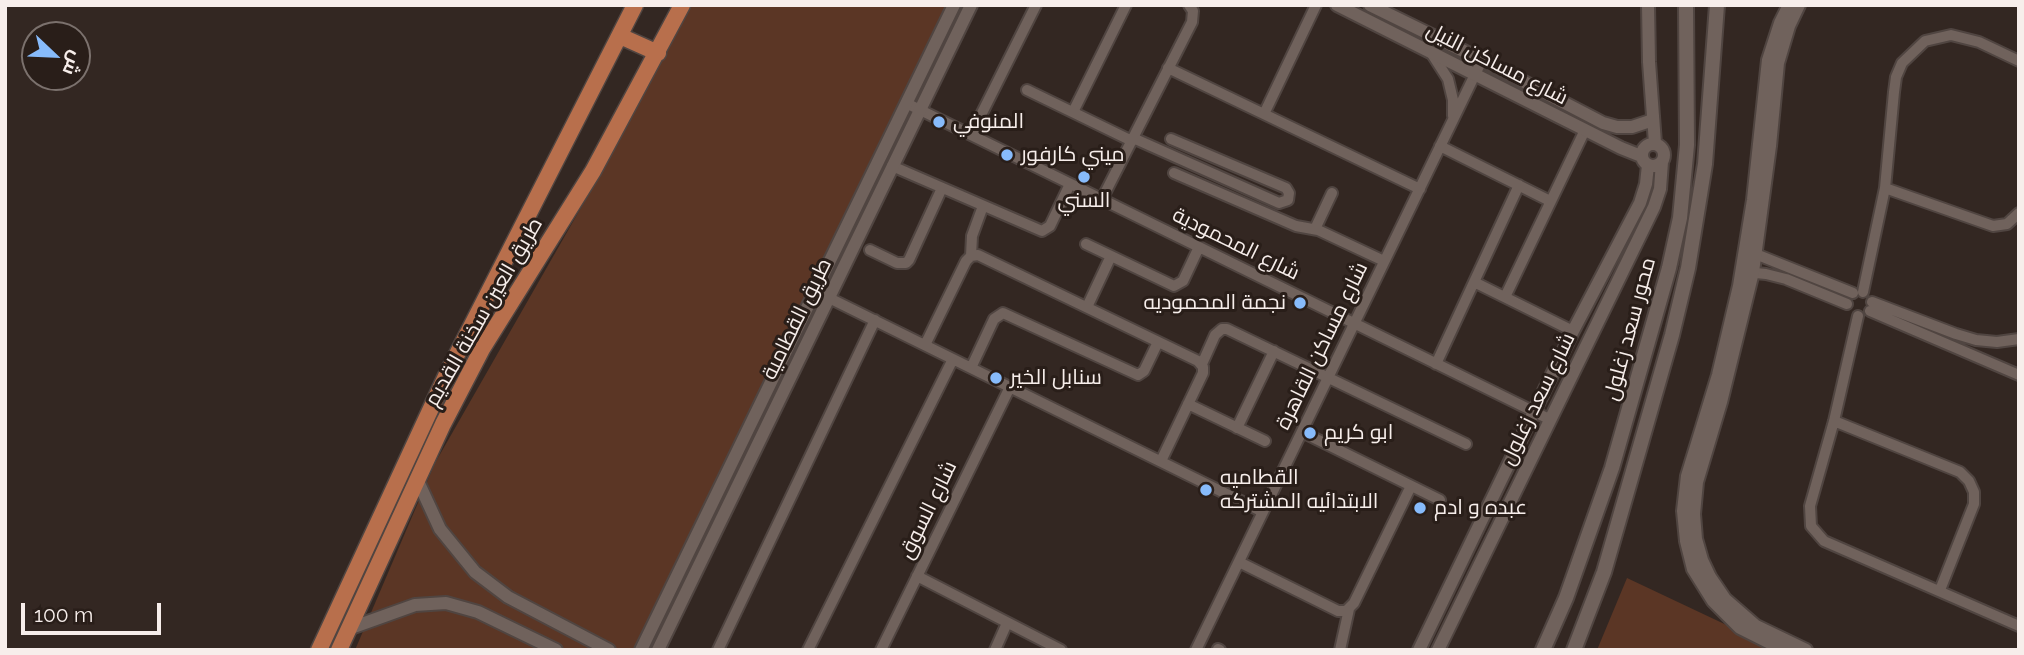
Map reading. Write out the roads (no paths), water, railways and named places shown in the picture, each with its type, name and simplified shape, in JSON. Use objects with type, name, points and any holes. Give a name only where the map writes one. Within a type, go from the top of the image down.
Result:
[{"type":"main road","name":"طريق العين سخنة القديم","points":[[318,650],[446,376],[635,5]]},
{"type":"main road","name":"طريق العين سخنة القديم","points":[[339,650],[443,424],[482,349],[593,172],[682,5]]},
{"type":"main road","name":"محور سعد زغلول","points":[[1543,650],[1566,598],[1612,468],[1669,268],[1679,218],[1687,145],[1686,5]]},
{"type":"main road","name":"محور سعد زغلول","points":[[1574,650],[1604,572],[1672,335],[1688,268],[1699,215],[1705,164],[1717,5]]},
{"type":"main road","points":[[621,36],[658,53]]},
{"type":"street","name":"طريق القطامية","points":[[641,650],[954,5]]},
{"type":"street","name":"طريق القطامية","points":[[658,650],[971,5]]},
{"type":"street","points":[[971,135],[1036,5]]},
{"type":"street","points":[[1073,112],[1126,5]]},
{"type":"street","points":[[1102,200],[1192,22],[1193,11],[1189,5]]},
{"type":"street","points":[[1264,114],[1316,5]]},
{"type":"street","name":"شارع مساكن النيل","points":[[1337,5],[1644,161]]},
{"type":"street","name":"شارع مساكن النيل","points":[[1370,5],[1610,125],[1632,127],[1653,120]]},
{"type":"street","points":[[1648,5],[1655,144],[1663,151],[1662,162],[1655,166],[1644,161],[1645,146],[1655,144]]},
{"type":"street","points":[[1751,252],[1767,70],[1773,41],[1788,5]]},
{"type":"street","points":[[1799,5],[1789,26],[1778,63],[1770,146],[1748,272],[1721,402],[1697,482],[1694,514],[1696,539],[1710,577],[1734,609],[1756,626],[1806,650]]},
{"type":"street","points":[[1847,304],[1858,292],[1885,188],[1896,77],[1902,63],[1925,41],[1951,35],[1979,41],[2019,61]]},
{"type":"street","points":[[1430,51],[1444,69],[1451,89],[1452,121]]},
{"type":"street","name":"شارع مساكن القاهرة","points":[[1196,650],[1482,60]]},
{"type":"street","points":[[1168,68],[1420,189]]},
{"type":"street","points":[[1027,90],[1132,140],[1279,203],[1288,200],[1289,193],[1286,188],[1171,138]]},
{"type":"street","name":"شارع المحمودية","points":[[906,103],[1549,419]]},
{"type":"street","points":[[1505,297],[1585,130]]},
{"type":"street","points":[[1440,146],[1550,201]]},
{"type":"street","name":"شارع سعد زغلول","points":[[1419,650],[1533,412],[1643,194],[1644,161]]},
{"type":"street","name":"شارع سعد زغلول","points":[[1438,650],[1638,240],[1657,198],[1662,162]]},
{"type":"street","points":[[1222,177],[1228,165]]},
{"type":"street","points":[[892,166],[1042,231],[1051,226],[1070,184]]},
{"type":"street","points":[[1174,173],[1296,226],[1315,229],[1384,261]]},
{"type":"street","points":[[1436,364],[1519,185]]},
{"type":"street","points":[[870,250],[897,263],[909,260],[942,188]]},
{"type":"street","points":[[1885,188],[1993,226],[2007,224],[2019,213]]},
{"type":"street","points":[[1315,229],[1332,193]]},
{"type":"street","points":[[925,345],[966,261],[971,256],[972,236],[983,206]]},
{"type":"street","points":[[1624,234],[1638,240]]},
{"type":"street","points":[[1086,244],[1177,286],[1183,281],[1199,247]]},
{"type":"street","points":[[1751,252],[1869,296],[1871,307]]},
{"type":"street","points":[[971,256],[982,256],[1202,364]]},
{"type":"street","points":[[1087,307],[1111,256]]},
{"type":"street","points":[[1748,272],[1786,279],[1847,304],[1852,313],[1858,316]]},
{"type":"street","points":[[1748,272],[1687,476],[1684,523],[1693,569],[1713,601],[1740,628],[1784,650]]},
{"type":"street","points":[[1474,282],[1573,331]]},
{"type":"street","points":[[815,291],[1263,512]]},
{"type":"street","points":[[1871,307],[1858,316],[1834,421],[1810,506],[1811,526],[1824,541],[2019,626]]},
{"type":"street","points":[[1871,307],[1976,340],[2019,340]]},
{"type":"street","points":[[1871,307],[2019,374]]},
{"type":"street","points":[[971,368],[994,319],[1003,313],[1138,375],[1144,371],[1158,342]]},
{"type":"street","points":[[718,650],[875,320]]},
{"type":"street","points":[[1161,461],[1203,373],[1202,364],[1215,335],[1222,329],[1466,443]]},
{"type":"street","points":[[1237,428],[1274,351]]},
{"type":"street","points":[[808,650],[953,359]]},
{"type":"street","name":"شارع السوق","points":[[881,650],[1010,387]]},
{"type":"street","points":[[1188,404],[1265,441]]},
{"type":"street","points":[[1834,421],[1960,472],[1969,481],[1975,504],[1940,590]]},
{"type":"street","points":[[1302,432],[1440,500]]},
{"type":"street","points":[[417,479],[440,529],[475,572],[508,597],[609,650]]},
{"type":"street","points":[[1340,650],[1349,609],[1411,486]]},
{"type":"street","points":[[1239,562],[1338,611],[1349,609]]},
{"type":"street","points":[[917,576],[1061,650]]},
{"type":"street","points":[[348,629],[415,605],[446,603],[478,612],[555,650]]},
{"type":"street","points":[[995,650],[1007,623]]},
{"type":"place","name":"المنوفي","points":[[939,122]]},
{"type":"place","name":"ميني كارفور","points":[[1007,155]]},
{"type":"place","name":"السني","points":[[1084,177]]},
{"type":"place","name":"نجمة المحموديه","points":[[1300,303]]},
{"type":"place","name":"سنابل الخير","points":[[996,378]]},
{"type":"place","name":"ابو كريم","points":[[1310,433]]},
{"type":"place","name":"القطاميه الابتدائيه المشتركه","points":[[1206,490]]},
{"type":"place","name":"عبده و ادم","points":[[1420,508]]}]
